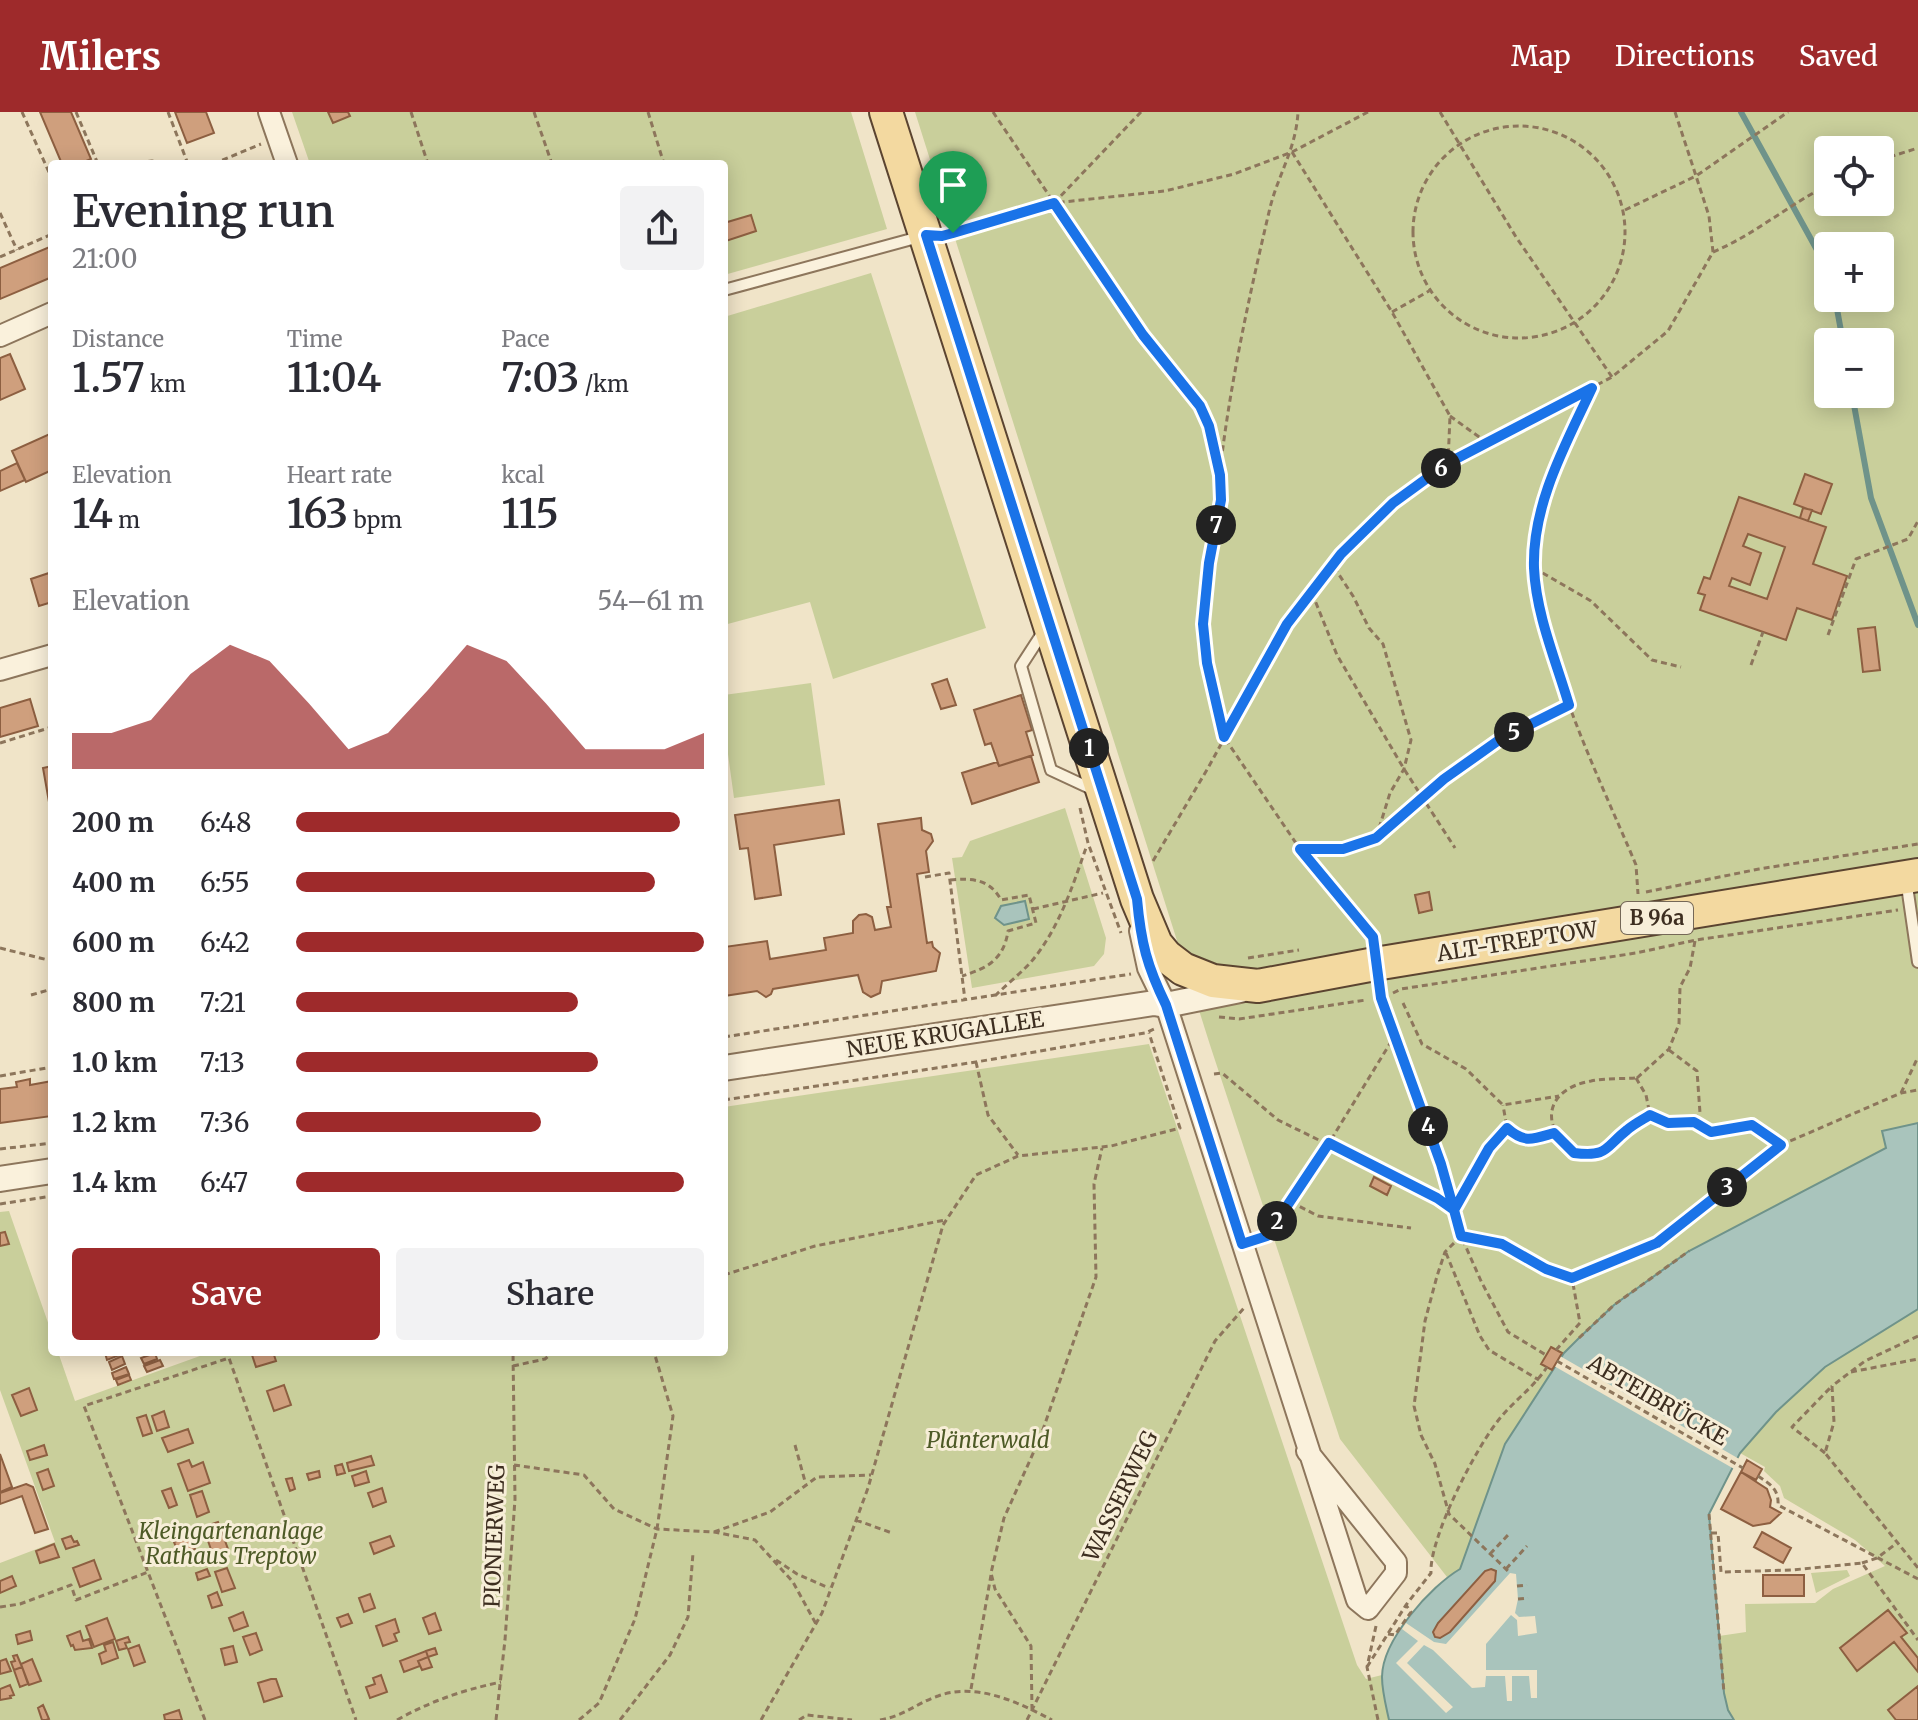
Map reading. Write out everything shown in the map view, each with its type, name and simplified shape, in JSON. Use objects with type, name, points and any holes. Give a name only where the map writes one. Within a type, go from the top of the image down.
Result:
[{"type":"main road","name":"B 96a","points":[[886,112],[1133,885]]},
{"type":"main road","name":"ALT-TREPTOW","points":[[1133,885],[1156,944],[1166,956],[1183,969],[1213,981],[1258,986],[1375,964],[1911,887]]},
{"type":"street","points":[[269,112],[286,160]]},
{"type":"street","points":[[0,336],[48,315]]},
{"type":"street","points":[[0,670],[48,656]]},
{"type":"street","points":[[1133,885],[1148,968],[1242,1244],[1307,1451],[1357,1600],[1368,1609],[1396,1573],[1396,1562],[1307,1451]]},
{"type":"street","name":"ALT-TREPTOW","points":[[1164,1015],[1258,986]]},
{"type":"street","name":"NEUE KRUGALLEE","points":[[728,1067],[1154,1003],[1164,1015]]},
{"type":"street","points":[[0,1179],[48,1172]]},
{"type":"lane","points":[[728,289],[926,235]]},
{"type":"lane","points":[[1049,624],[1021,666],[1051,770],[1104,794]]},
{"type":"lane","points":[[1911,887],[1918,962]]},
{"type":"lane","points":[[1375,964],[1381,998]]},
{"type":"lane","points":[[1242,1244],[1267,1236]]},
{"type":"path","points":[[22,112],[48,170]]},
{"type":"path","points":[[76,112],[96,160]]},
{"type":"path","points":[[168,112],[186,160]]},
{"type":"path","points":[[411,112],[427,160]]},
{"type":"path","points":[[534,112],[551,160]]},
{"type":"path","points":[[648,112],[663,160]]},
{"type":"path","points":[[993,112],[1143,335],[1200,406],[1209,426],[1220,475],[1221,500],[1209,563],[1203,624],[1207,663],[1224,737],[1300,849],[1373,937],[1375,964]]},
{"type":"path","points":[[1054,203],[1141,112]]},
{"type":"path","points":[[1220,475],[1233,386],[1270,207],[1292,152],[1298,112]]},
{"type":"path","points":[[926,235],[942,236],[1054,203],[1165,191],[1234,174],[1292,152],[1368,112]]},
{"type":"path","points":[[1440,112],[1516,237],[1612,377]]},
{"type":"path","points":[[1133,885],[1150,865],[1287,624],[1333,566],[1393,503],[1448,463],[1612,377],[1668,331],[1713,252],[1709,216],[1675,112]]},
{"type":"path","points":[[1625,210],[1696,176],[1788,112]]},
{"type":"path","points":[[1512,124],[1545,128],[1576,141],[1610,175],[1625,210],[1624,252],[1613,282],[1595,308],[1575,324],[1539,338],[1506,339],[1474,330],[1446,312],[1429,291],[1418,259],[1414,230],[1417,199],[1431,173],[1457,143],[1479,132],[1512,124]]},
{"type":"path","points":[[223,160],[263,143]]},
{"type":"path","points":[[1894,156],[1918,148]]},
{"type":"path","points":[[1292,152],[1392,312],[1450,416],[1487,443]]},
{"type":"path","points":[[1713,252],[1732,244],[1814,192]]},
{"type":"path","points":[[0,213],[17,250]]},
{"type":"path","points":[[0,257],[48,236]]},
{"type":"path","points":[[1392,312],[1429,291]]},
{"type":"path","points":[[1592,388],[1548,490],[1538,524],[1534,568],[1542,615],[1569,705],[1636,865],[1638,894],[1759,869],[1918,844]]},
{"type":"path","points":[[1448,463],[1450,416]]},
{"type":"path","points":[[1828,635],[1856,559],[1908,539],[1918,521]]},
{"type":"path","points":[[1333,566],[1369,628],[1383,644],[1411,740],[1404,769],[1390,793],[1376,838]]},
{"type":"path","points":[[1534,568],[1591,601],[1652,660],[1681,667]]},
{"type":"path","points":[[1312,593],[1337,655],[1455,848]]},
{"type":"path","points":[[1751,665],[1763,632]]},
{"type":"path","points":[[1300,849],[1343,849],[1376,838],[1424,796],[1499,740],[1569,705]]},
{"type":"path","points":[[0,743],[48,728]]},
{"type":"path","points":[[995,996],[1031,962],[1066,902],[1088,843]]},
{"type":"path","points":[[925,877],[949,873],[965,1001]]},
{"type":"path","points":[[950,880],[983,881],[997,892],[1001,900],[1029,895],[1036,923],[1008,931],[1001,955],[992,964],[962,976]]},
{"type":"path","points":[[1401,989],[1636,953],[1911,887]]},
{"type":"path","points":[[1033,909],[1104,892]]},
{"type":"path","points":[[1503,1105],[1559,1096],[1590,1081],[1636,1078],[1669,1049],[1679,1024],[1680,987],[1690,968],[1696,940]]},
{"type":"path","points":[[0,948],[48,960]]},
{"type":"path","points":[[728,1036],[1140,971]]},
{"type":"path","points":[[31,995],[48,990]]},
{"type":"path","points":[[1207,1016],[1239,1019],[1381,998],[1425,1119],[1461,1236],[1508,1332],[1546,1355]]},
{"type":"path","points":[[1403,1003],[1422,1044],[1466,1069],[1503,1105],[1507,1128],[1519,1138],[1533,1139],[1554,1133]]},
{"type":"path","points":[[728,1099],[976,1062],[1148,1031],[1164,1015]]},
{"type":"path","points":[[761,1720],[816,1624],[831,1588],[871,1475],[945,1220],[976,1175],[1018,1156],[1103,1147],[1180,1128],[1148,1031]]},
{"type":"path","points":[[1267,1236],[1394,1037]]},
{"type":"path","points":[[1669,1049],[1697,1071],[1700,1113],[1694,1122]]},
{"type":"path","points":[[1901,1093],[1918,1057]]},
{"type":"path","points":[[976,1062],[988,1115],[1018,1156]]},
{"type":"path","points":[[0,1076],[48,1068]]},
{"type":"path","points":[[1214,1074],[1222,1073],[1278,1120],[1437,1198],[1454,1210]]},
{"type":"path","points":[[1636,1078],[1646,1095],[1650,1115]]},
{"type":"path","points":[[1461,1236],[1502,1244],[1546,1269],[1572,1278],[1657,1243],[1781,1145],[1901,1093],[1918,1090]]},
{"type":"path","points":[[1559,1096],[1550,1118],[1554,1133],[1574,1153],[1601,1152],[1614,1145],[1624,1131],[1650,1115]]},
{"type":"path","points":[[1650,1115],[1668,1123],[1694,1122],[1711,1132],[1752,1125],[1781,1145]]},
{"type":"path","points":[[1454,1210],[1489,1148],[1507,1128]]},
{"type":"path","points":[[0,1149],[48,1143]]},
{"type":"path","points":[[971,1689],[1004,1518],[1040,1438],[1096,1277],[1094,1184],[1103,1147]]},
{"type":"path","points":[[0,1204],[48,1197]]},
{"type":"path","points":[[1290,1202],[1318,1216],[1411,1228]]},
{"type":"path","points":[[728,1274],[815,1246],[945,1220]]},
{"type":"path","points":[[1461,1236],[1445,1252],[1425,1321],[1414,1406],[1449,1514],[1510,1573]]},
{"type":"path","points":[[1579,1338],[1614,1305],[1689,1251]]},
{"type":"path","points":[[1445,1252],[1480,1336],[1489,1350],[1539,1380]]},
{"type":"path","points":[[1556,1350],[1580,1323],[1572,1278]]},
{"type":"path","name":"WASSERWEG","points":[[1027,1720],[1215,1341],[1241,1309],[1260,1302]]},
{"type":"path","points":[[1918,1336],[1846,1373],[1792,1427],[1825,1453],[1918,1568]]},
{"type":"path","name":"PIONIERWEG","points":[[496,1720],[515,1499],[513,1356]]},
{"type":"path","points":[[513,1366],[548,1356]]},
{"type":"path","points":[[579,1720],[599,1703],[635,1619],[657,1529],[673,1416],[655,1356]]},
{"type":"path","points":[[205,1720],[84,1406],[229,1358],[356,1720]]},
{"type":"path","points":[[1846,1373],[1918,1359]]},
{"type":"path","name":"ABTEIBRÜCKE","points":[[1557,1361],[1743,1468]]},
{"type":"path","points":[[1367,1667],[1406,1605],[1431,1573],[1430,1557],[1460,1481],[1500,1418],[1539,1380],[1547,1367]]},
{"type":"path","points":[[1825,1453],[1834,1422],[1832,1386]]},
{"type":"path","points":[[795,1445],[806,1485]]},
{"type":"path","points":[[514,1465],[584,1475],[614,1509],[657,1529],[714,1532],[755,1540],[793,1582],[816,1624]]},
{"type":"path","points":[[714,1532],[770,1512],[817,1477],[871,1475]]},
{"type":"path","points":[[1758,1476],[1773,1486],[1779,1495],[1778,1505],[1918,1579]]},
{"type":"path","points":[[1709,1514],[1724,1693]]},
{"type":"path","points":[[856,1520],[892,1533]]},
{"type":"path","points":[[1711,1533],[1718,1533],[1721,1572],[1804,1570],[1862,1563],[1877,1558],[1897,1543]]},
{"type":"path","points":[[1490,1554],[1508,1535]]},
{"type":"path","points":[[1506,1569],[1527,1546]]},
{"type":"path","points":[[620,1720],[670,1655],[688,1617],[693,1553]]},
{"type":"path","points":[[773,1558],[797,1574],[831,1588]]},
{"type":"path","points":[[1862,1563],[1918,1640]]},
{"type":"path","points":[[0,1607],[20,1604],[71,1585],[76,1600],[148,1572]]},
{"type":"path","points":[[991,1573],[995,1589],[1031,1646],[1032,1710]]},
{"type":"path","points":[[1517,1586],[1527,1585]]},
{"type":"path","points":[[1518,1599],[1528,1598]]},
{"type":"path","points":[[1388,1634],[1395,1635],[1403,1625],[1411,1612],[1406,1605]]},
{"type":"path","points":[[1368,1609],[1376,1623],[1367,1667],[1376,1720]]},
{"type":"path","points":[[397,1720],[461,1690],[501,1682]]},
{"type":"path","points":[[880,1720],[898,1717],[938,1696],[971,1689],[1052,1720]]},
{"type":"path","points":[[799,1720],[807,1715],[852,1720]]},
{"type":"green space","points":[[292,112],[851,112],[887,229],[728,274],[728,160],[309,160]]},
{"type":"green space","points":[[915,112],[1918,112],[1918,1123],[1882,1132],[1887,1148],[1689,1251],[1614,1305],[1579,1338],[1564,1353],[1505,1444],[1460,1569],[1447,1577],[1340,1439],[1210,1045]]},
{"type":"green space","points":[[871,273],[986,628],[833,679],[810,602],[728,624],[728,316]]},
{"type":"green space","points":[[811,683],[825,785],[734,798],[728,754],[728,694]]},
{"type":"green space","points":[[1065,808],[1106,938],[1104,954],[1094,966],[972,988],[952,858],[962,857],[970,841]]},
{"type":"green space","name":"Plänterwald","points":[[1149,1044],[1357,1665],[1366,1679],[1382,1675],[1389,1720],[0,1720],[0,1563],[55,1542],[0,1390],[0,1212],[9,1211],[48,1323],[48,1356],[59,1356],[75,1401],[200,1356],[728,1356],[728,1106]]},
{"type":"green space","points":[[1918,1309],[1918,1720],[1734,1720],[1723,1690],[1719,1636],[1746,1632],[1745,1604],[1815,1603],[1833,1589],[1885,1566],[1855,1540],[1784,1498],[1780,1486],[1764,1471],[1765,1467],[1740,1453],[1776,1412],[1825,1367]]},
{"type":"green space","points":[[1847,1570],[1850,1576],[1816,1593],[1811,1573]]},
{"type":"water","points":[[1025,901],[1029,919],[1004,925],[995,918],[1001,906]]},
{"type":"water","points":[[1918,1123],[1918,1309],[1825,1367],[1776,1412],[1740,1453],[1709,1514],[1724,1693],[1734,1720],[1389,1720],[1382,1677],[1390,1647],[1423,1601],[1460,1569],[1505,1444],[1564,1353],[1614,1305],[1689,1251],[1886,1148],[1882,1131]]},
{"type":"pier","points":[[1560,1356],[1741,1460],[1736,1470],[1554,1366]]},
{"type":"pier","points":[[1510,1573],[1516,1574],[1518,1599],[1515,1613],[1519,1617],[1535,1616],[1537,1633],[1518,1636],[1517,1620],[1511,1615],[1486,1644],[1486,1670],[1537,1670],[1537,1698],[1531,1698],[1529,1676],[1512,1676],[1512,1701],[1507,1701],[1505,1676],[1486,1676],[1485,1687],[1472,1688],[1424,1645],[1407,1663],[1453,1707],[1446,1713],[1396,1663],[1418,1641],[1402,1629],[1406,1623],[1434,1642],[1446,1644]]},
{"type":"building","points":[[40,112],[71,112],[91,159],[60,160]]},
{"type":"building","points":[[175,112],[206,112],[214,133],[187,143]]},
{"type":"building","points":[[328,112],[348,112],[350,116],[333,123]]},
{"type":"building","points":[[751,215],[756,231],[728,240],[728,222]]},
{"type":"building","points":[[48,248],[48,279],[0,299],[0,268]]},
{"type":"building","points":[[10,354],[25,389],[0,400],[0,358]]},
{"type":"building","points":[[48,435],[48,472],[26,482],[12,451]]},
{"type":"building","points":[[17,463],[25,480],[0,491],[0,471]]},
{"type":"building","points":[[1805,474],[1832,484],[1821,514],[1794,504]]},
{"type":"building","points":[[1739,497],[1826,527],[1813,564],[1847,576],[1832,620],[1797,608],[1786,640],[1700,610],[1705,595],[1698,593],[1704,577],[1710,579]],"holes":[[[1748,534],[1785,547],[1767,599],[1729,586],[1732,578],[1750,585],[1761,553],[1743,546]]]},
{"type":"building","points":[[1803,508],[1812,510],[1808,521],[1800,518]]},
{"type":"building","points":[[48,573],[48,603],[39,606],[31,579]]},
{"type":"building","points":[[1875,627],[1880,670],[1863,672],[1858,629]]},
{"type":"building","points":[[947,679],[956,705],[941,709],[932,684]]},
{"type":"building","points":[[1021,695],[1032,730],[1026,732],[1033,755],[999,766],[991,743],[985,745],[974,710]]},
{"type":"building","points":[[30,699],[38,726],[0,737],[0,708]]},
{"type":"building","points":[[1031,756],[1039,782],[972,804],[962,773]]},
{"type":"building","points":[[48,767],[48,796],[43,768]]},
{"type":"building","points":[[839,800],[844,834],[774,845],[781,895],[755,899],[748,848],[740,849],[735,815]]},
{"type":"building","points":[[921,818],[922,830],[931,834],[933,841],[926,851],[929,872],[917,874],[927,943],[932,942],[940,953],[936,971],[882,981],[880,993],[871,997],[863,992],[858,975],[773,989],[766,997],[757,991],[728,995],[728,946],[767,941],[770,959],[826,950],[824,938],[853,933],[853,921],[859,915],[872,917],[875,930],[891,927],[887,907],[891,907],[878,824]]},
{"type":"building","points":[[1429,892],[1432,910],[1419,913],[1415,895]]},
{"type":"building","points":[[30,1079],[30,1085],[48,1082],[48,1117],[0,1123],[0,1089],[17,1087],[16,1082]]},
{"type":"building","points":[[1374,1177],[1391,1186],[1387,1195],[1370,1186]]},
{"type":"building","points":[[5,1232],[9,1244],[0,1246],[0,1233]]},
{"type":"building","points":[[1551,1347],[1562,1353],[1552,1370],[1541,1364]]},
{"type":"building","points":[[122,1356],[125,1364],[112,1370],[109,1362]]},
{"type":"building","points":[[156,1356],[157,1359],[144,1364],[141,1358]]},
{"type":"building","points":[[252,1356],[274,1356],[276,1361],[256,1367]]},
{"type":"building","points":[[160,1360],[163,1366],[147,1372],[144,1366]]},
{"type":"building","points":[[126,1367],[129,1374],[114,1379],[112,1373]]},
{"type":"building","points":[[129,1375],[131,1380],[118,1385],[116,1380]]},
{"type":"building","points":[[284,1385],[291,1405],[274,1411],[267,1391]]},
{"type":"building","points":[[29,1388],[37,1410],[21,1416],[12,1395]]},
{"type":"building","points":[[164,1411],[169,1427],[157,1431],[152,1416]]},
{"type":"building","points":[[146,1415],[152,1433],[143,1436],[137,1418]]},
{"type":"building","points":[[188,1429],[193,1443],[168,1452],[162,1438]]},
{"type":"building","points":[[44,1445],[47,1455],[30,1460],[27,1451]]},
{"type":"building","points":[[0,1454],[12,1487],[0,1492]]},
{"type":"building","points":[[371,1456],[374,1465],[349,1471],[347,1463]]},
{"type":"building","points":[[189,1460],[192,1467],[203,1462],[210,1483],[188,1491],[178,1464]]},
{"type":"building","points":[[1747,1460],[1762,1469],[1756,1480],[1741,1472]]},
{"type":"building","points":[[342,1464],[345,1473],[337,1475],[335,1466]]},
{"type":"building","points":[[48,1469],[54,1486],[43,1490],[37,1473]]},
{"type":"building","points":[[319,1471],[320,1477],[309,1480],[307,1474]]},
{"type":"building","points":[[366,1471],[369,1482],[355,1486],[352,1476]]},
{"type":"building","points":[[1741,1472],[1767,1489],[1770,1507],[1781,1513],[1770,1523],[1753,1526],[1721,1509]]},
{"type":"building","points":[[292,1478],[295,1489],[290,1491],[286,1479]]},
{"type":"building","points":[[26,1484],[33,1487],[48,1529],[35,1533],[22,1496],[0,1504],[0,1493]]},
{"type":"building","points":[[171,1488],[177,1505],[169,1508],[162,1491]]},
{"type":"building","points":[[382,1488],[386,1502],[373,1507],[368,1493]]},
{"type":"building","points":[[202,1491],[209,1512],[197,1517],[190,1495]]},
{"type":"building","points":[[218,1522],[228,1549],[213,1555],[203,1527]]},
{"type":"building","points":[[1762,1532],[1791,1548],[1783,1563],[1754,1547]]},
{"type":"building","points":[[71,1536],[79,1545],[66,1549],[62,1539]]},
{"type":"building","points":[[190,1536],[195,1549],[179,1555],[174,1542]]},
{"type":"building","points":[[390,1536],[394,1546],[374,1554],[370,1543]]},
{"type":"building","points":[[54,1544],[59,1557],[40,1563],[36,1551]]},
{"type":"building","points":[[94,1560],[101,1579],[80,1587],[73,1568]]},
{"type":"building","points":[[227,1568],[235,1588],[222,1592],[215,1572]]},
{"type":"building","points":[[207,1569],[210,1576],[198,1580],[196,1573]]},
{"type":"building","points":[[1485,1571],[1496,1571],[1495,1581],[1450,1632],[1440,1638],[1435,1637],[1433,1632],[1438,1623]]},
{"type":"building","points":[[1763,1575],[1804,1575],[1804,1596],[1763,1596]]},
{"type":"building","points":[[12,1576],[16,1586],[0,1593],[0,1581]]},
{"type":"building","points":[[217,1592],[222,1605],[212,1608],[208,1596]]},
{"type":"building","points":[[370,1594],[375,1608],[364,1612],[359,1598]]},
{"type":"building","points":[[1888,1610],[1907,1633],[1901,1637],[1918,1658],[1918,1672],[1894,1642],[1857,1671],[1840,1648]]},
{"type":"building","points":[[243,1612],[248,1626],[234,1631],[229,1618]]},
{"type":"building","points":[[435,1613],[441,1630],[429,1634],[423,1618]]},
{"type":"building","points":[[348,1614],[352,1623],[341,1627],[337,1618]]},
{"type":"building","points":[[107,1618],[115,1639],[94,1647],[86,1626]]},
{"type":"building","points":[[395,1619],[399,1632],[394,1634],[397,1641],[383,1646],[376,1626]]},
{"type":"building","points":[[30,1631],[32,1640],[18,1644],[16,1635]]},
{"type":"building","points":[[80,1631],[83,1641],[89,1639],[92,1648],[75,1650],[71,1646],[67,1636]]},
{"type":"building","points":[[256,1633],[262,1650],[250,1655],[243,1637]]},
{"type":"building","points":[[128,1637],[130,1642],[125,1643],[127,1648],[119,1650],[116,1641]]},
{"type":"building","points":[[113,1642],[118,1658],[102,1664],[99,1654],[106,1651],[104,1645]]},
{"type":"building","points":[[139,1645],[145,1662],[134,1666],[128,1649]]},
{"type":"building","points":[[233,1646],[237,1662],[225,1665],[221,1649]]},
{"type":"building","points":[[435,1648],[437,1654],[428,1657],[426,1651]]},
{"type":"building","points":[[426,1651],[428,1657],[418,1661],[420,1666],[404,1672],[400,1661]]},
{"type":"building","points":[[17,1655],[22,1667],[14,1670],[11,1662]]},
{"type":"building","points":[[428,1657],[432,1667],[422,1670],[418,1661]]},
{"type":"building","points":[[6,1659],[11,1671],[0,1674],[0,1661]]},
{"type":"building","points":[[32,1659],[41,1681],[29,1685],[21,1664]]},
{"type":"building","points":[[22,1667],[28,1684],[20,1687],[14,1670]]},
{"type":"building","points":[[381,1675],[387,1692],[370,1698],[366,1687],[375,1684],[373,1678]]},
{"type":"building","points":[[276,1679],[282,1696],[264,1702],[258,1683]]},
{"type":"building","points":[[10,1685],[14,1695],[0,1700],[0,1689]]},
{"type":"building","points":[[1918,1686],[1918,1720],[1896,1720],[1888,1710]]},
{"type":"building","points":[[43,1705],[49,1719],[46,1720],[42,1720],[38,1708]]},
{"type":"building","points":[[179,1710],[182,1720],[165,1720],[164,1715]]},
{"type":"waterway","points":[[1741,112],[1814,245]]},
{"type":"waterway","points":[[1838,312],[1840,328]]},
{"type":"waterway","points":[[1855,408],[1871,498],[1918,625]]},
{"type":"route","points":[[953,233],[926,235],[1137,899],[1148,968],[1166,1005],[1242,1244],[1267,1236],[1329,1143],[1437,1198],[1454,1210],[1461,1236],[1502,1244],[1546,1269],[1572,1278],[1657,1243],[1781,1145],[1752,1125],[1711,1132],[1694,1122],[1668,1123],[1650,1115],[1624,1131],[1614,1145],[1587,1155],[1574,1153],[1554,1133],[1533,1139],[1519,1138],[1507,1128],[1489,1148],[1454,1210],[1441,1164],[1381,998],[1373,937],[1300,849],[1343,849],[1376,838],[1444,779],[1499,740],[1569,705],[1542,615],[1534,568],[1538,524],[1548,490],[1592,388],[1448,463],[1393,503],[1341,554],[1287,624],[1224,737],[1207,663],[1203,624],[1209,563],[1221,500],[1220,475],[1209,426],[1200,406],[1143,335],[1054,203],[953,233]]},
{"type":"park label","name":"Kleingartenanlage Rathaus Treptow","points":[[231,1544]]}]
